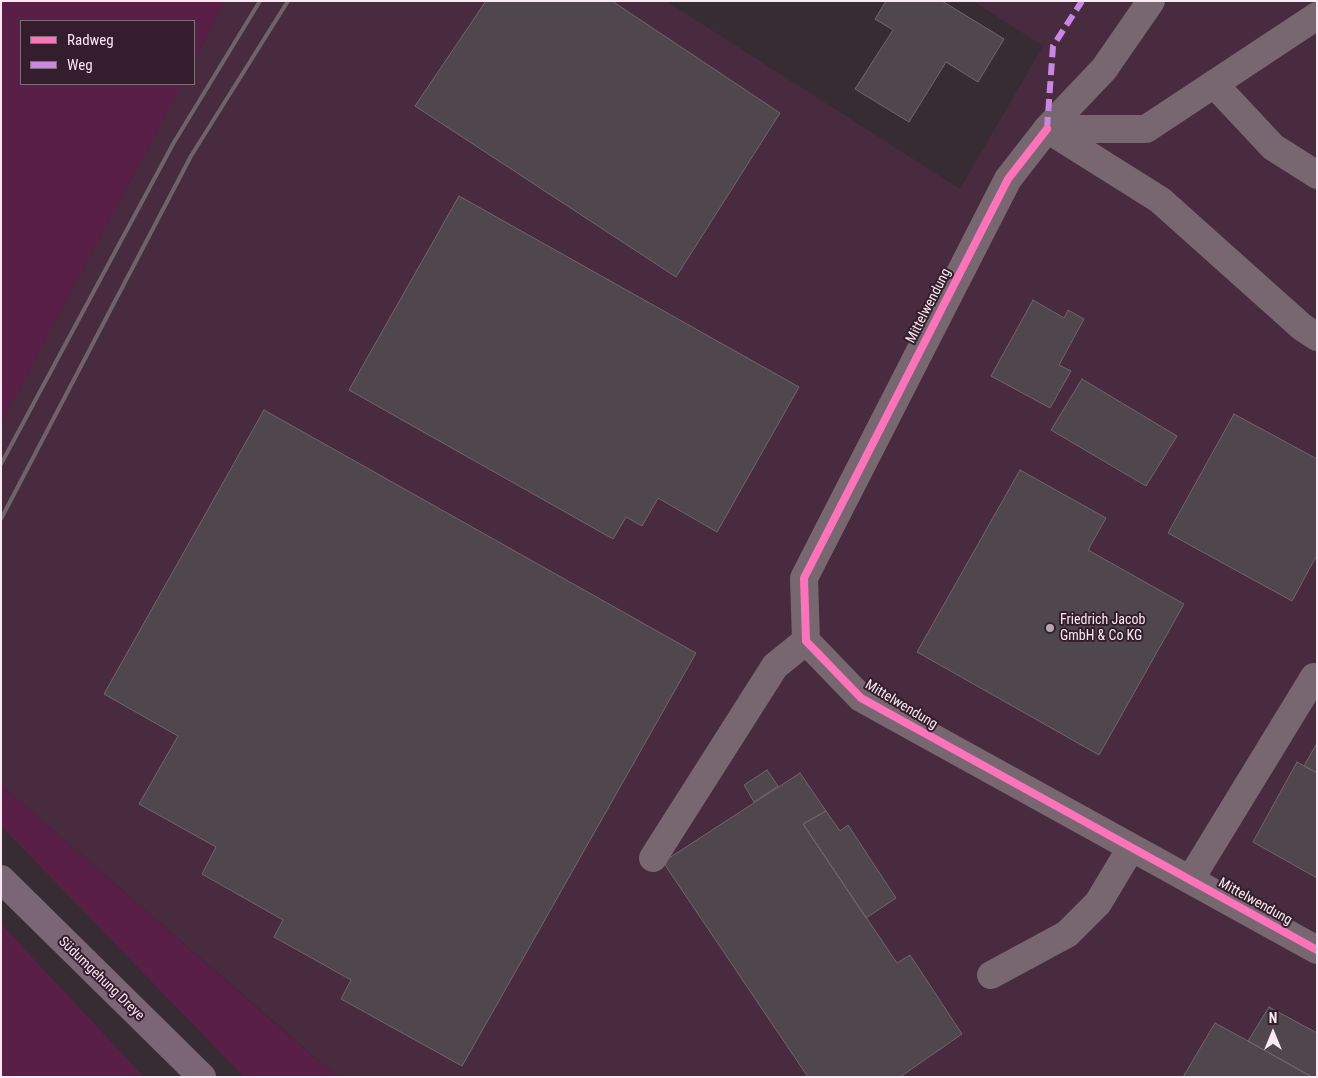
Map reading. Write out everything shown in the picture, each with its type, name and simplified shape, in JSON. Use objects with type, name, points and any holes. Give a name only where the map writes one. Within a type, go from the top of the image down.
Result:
[{"type":"main road","name":"Südumgehung Dreye","points":[[1,879],[202,1077]]},
{"type":"street","name":"Mittelwendung","points":[[1150,1],[1104,69],[1048,129],[1008,179],[804,578],[806,641],[861,698],[1317,950]]},
{"type":"street","points":[[1048,129],[1146,129],[1317,16]]},
{"type":"street","points":[[1214,84],[1273,147],[1317,175]]},
{"type":"street","points":[[1048,129],[1160,200],[1302,327],[1317,337]]},
{"type":"street","points":[[653,858],[775,666],[806,641]]},
{"type":"street","points":[[1190,880],[1314,676],[1317,678]]},
{"type":"street","points":[[991,975],[1067,934],[1098,903],[1131,848]]},
{"type":"shaded area","points":[[1,1],[225,1],[195,59],[195,20],[20,20],[20,85],[181,85],[1,423]]},
{"type":"shaded area","points":[[225,1],[666,1],[960,189],[1043,46],[973,1],[1317,1],[1317,1077],[338,1077],[1,785],[1,423],[181,85],[195,85],[195,59]]},
{"type":"shaded area","points":[[1,785],[338,1077],[244,1077],[1,826]]},
{"type":"shaded area","points":[[1,924],[144,1077],[1,1077]]},
{"type":"building","points":[[486,1],[612,1],[780,113],[676,277],[415,106]]},
{"type":"building","points":[[886,1],[942,1],[1004,39],[978,82],[946,62],[909,122],[855,89],[893,30],[875,19]]},
{"type":"building","points":[[459,196],[799,387],[717,532],[658,498],[642,526],[626,517],[613,539],[349,390]]},
{"type":"building","points":[[1033,300],[1064,318],[1068,310],[1084,319],[1059,365],[1071,371],[1050,408],[991,376]]},
{"type":"building","points":[[1082,379],[1177,436],[1146,486],[1051,430]]},
{"type":"building","points":[[264,410],[696,653],[462,1066],[341,999],[351,980],[274,937],[283,920],[202,874],[216,847],[139,804],[178,736],[104,694]]},
{"type":"building","points":[[1234,414],[1317,459],[1317,555],[1292,601],[1168,533]]},
{"type":"building","name":"Friedrich Jacob GmbH & Co KG","points":[[1020,470],[1106,518],[1088,550],[1184,604],[1099,755],[917,652]]},
{"type":"building","points":[[1317,743],[1317,773],[1304,766]]},
{"type":"building","points":[[1297,762],[1317,773],[1317,878],[1253,842]]},
{"type":"building","points":[[767,770],[778,786],[754,802],[744,785]]},
{"type":"building","points":[[800,773],[826,811],[803,824],[897,963],[910,955],[962,1034],[900,1077],[808,1077],[663,862]]},
{"type":"building","points":[[826,811],[840,831],[848,825],[896,898],[866,918],[803,824]]},
{"type":"building","points":[[1269,1007],[1317,1033],[1317,1077],[1312,1077],[1248,1041]]},
{"type":"building","points":[[1215,1023],[1248,1041],[1312,1077],[1183,1077]]},
{"type":"railway","points":[[1,464],[173,144],[260,1]]},
{"type":"railway","points":[[1,519],[191,156],[288,1]]},
{"type":"marked path","points":[[1047,129],[1053,46],[1082,1]]},
{"type":"cycle path","points":[[1047,129],[1008,179],[804,578],[806,641],[861,698],[1317,950]]},
{"type":"place","name":"Friedrich Jacob GmbH & Co KG","points":[[1050,628]]}]
